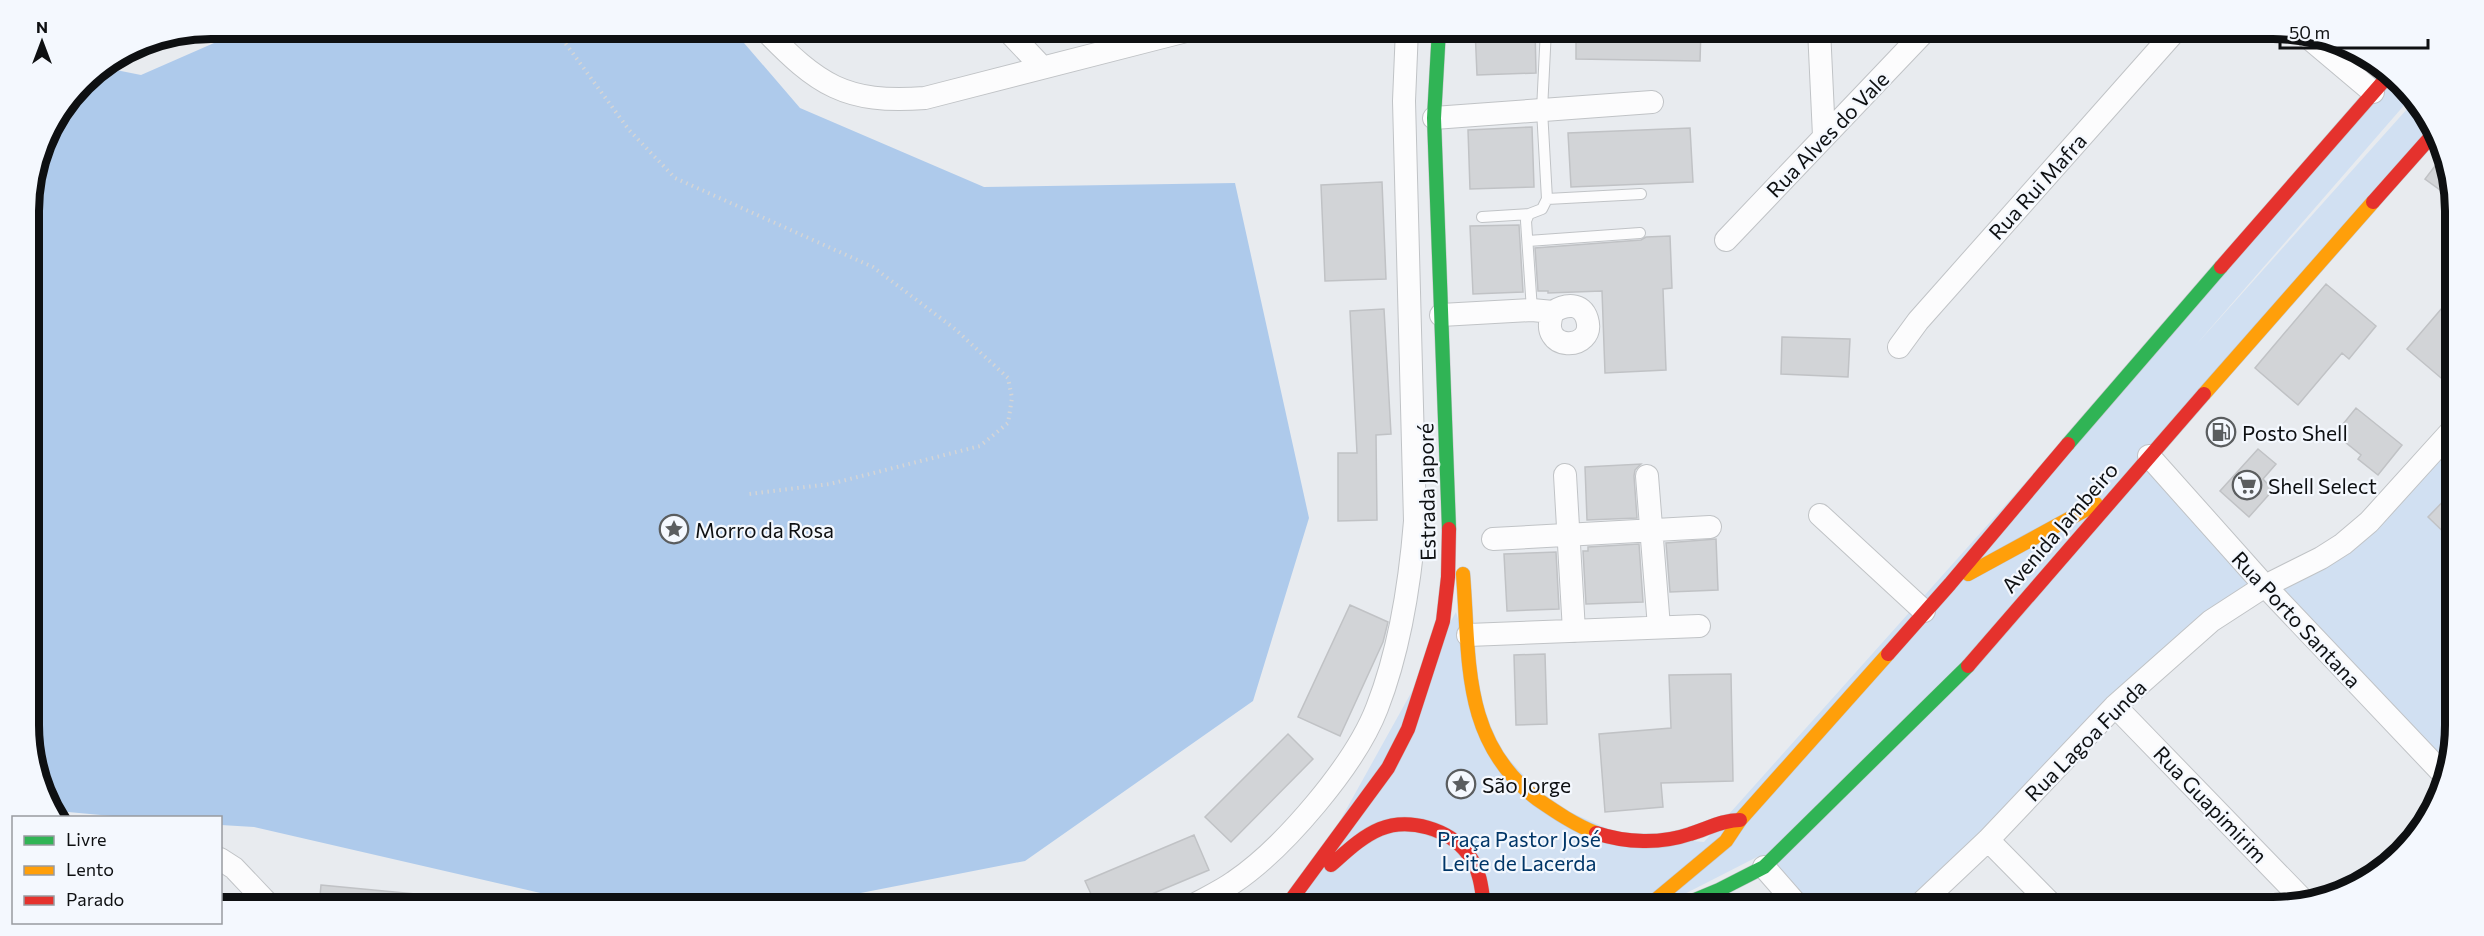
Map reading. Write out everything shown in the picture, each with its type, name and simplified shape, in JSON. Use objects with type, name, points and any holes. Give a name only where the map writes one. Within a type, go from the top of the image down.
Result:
[{"type":"main road","name":"Estrada Japoré","points":[[1291,897],[1388,768],[1408,729],[1443,621],[1448,577],[1449,514],[1434,118],[1438,39]]},
{"type":"main road","points":[[1659,897],[1726,841],[1740,820],[1950,584],[2116,386],[2380,84]]},
{"type":"main road","name":"Avenida Jambeiro","points":[[1702,897],[1764,867],[1956,680],[2115,494],[2429,139]]},
{"type":"main road","points":[[1950,584],[2115,494]]},
{"type":"main road","points":[[1449,514],[1461,552],[1471,692],[1479,725],[1491,751],[1516,781],[1539,802],[1587,830],[1628,840],[1672,839],[1691,834],[1726,819],[1740,820]]},
{"type":"main road","points":[[1294,897],[1362,840],[1380,829],[1399,824],[1418,825],[1441,833],[1460,847],[1475,865],[1483,897]]},
{"type":"street","points":[[775,39],[815,77],[836,88],[861,97],[897,100],[925,98],[1151,39]]},
{"type":"street","points":[[1016,39],[1042,67]]},
{"type":"street","points":[[1208,897],[1234,882],[1287,838],[1350,760],[1377,709],[1410,581],[1415,521],[1404,100],[1407,39]]},
{"type":"street","points":[[1820,39],[1824,136]]},
{"type":"street","name":"Rua Alves do Vale","points":[[1726,240],[1917,39]]},
{"type":"street","name":"Rua Rui Mafra","points":[[1899,347],[1918,321],[2167,39]]},
{"type":"street","points":[[2323,46],[2380,84]]},
{"type":"street","points":[[1434,118],[1652,102]]},
{"type":"street","points":[[1441,315],[1542,311]]},
{"type":"street","name":"Rua Lagoa Funda","points":[[1928,897],[1988,840],[2115,706],[2211,621],[2265,586],[2321,558],[2369,522],[2445,438]]},
{"type":"street","name":"Rua Porto Santana","points":[[2149,456],[2265,586],[2439,770]]},
{"type":"street","points":[[1565,475],[1574,631]]},
{"type":"street","points":[[1647,476],[1659,627]]},
{"type":"street","points":[[1820,515],[1924,611]]},
{"type":"street","points":[[1493,539],[1710,527]]},
{"type":"street","points":[[1468,635],[1699,626]]},
{"type":"street","name":"Rua Guapimirim","points":[[2115,706],[2298,895]]},
{"type":"street","points":[[1988,840],[2044,897]]},
{"type":"street","points":[[222,861],[234,868],[262,897]]},
{"type":"street","points":[[1764,867],[1790,897]]},
{"type":"lane","points":[[1482,217],[1529,214],[1542,209],[1547,199],[1542,110],[1545,39]]},
{"type":"lane","points":[[1547,199],[1641,194]]},
{"type":"lane","points":[[1529,214],[1526,221],[1528,241],[1542,311]]},
{"type":"lane","points":[[1528,241],[1640,233]]},
{"type":"path","points":[[563,39],[628,130],[675,178],[873,267],[955,329],[1008,378],[1012,398],[1008,423],[980,446],[830,484],[748,494]]},
{"type":"green space","name":"Praça Pastor José Leite de Lacerda","points":[[2385,80],[2387,82],[2406,103],[2195,346],[2409,106],[2428,136],[2144,459],[2264,590],[2360,545],[2445,455],[2445,725],[2444,748],[2439,771],[2263,591],[2219,609],[1928,897],[1794,897],[1757,857],[1679,897],[1298,897],[1456,612],[1494,743],[1549,803],[1620,834],[1704,842]]},
{"type":"shaded area","points":[[223,39],[741,39],[800,108],[984,187],[1235,183],[1309,518],[1253,701],[1025,861],[840,897],[558,897],[254,827],[222,825],[222,816],[112,816],[63,812],[48,781],[40,748],[39,725],[40,188],[52,145],[68,115],[89,89],[113,69],[141,75]]},
{"type":"building","points":[[1475,39],[1535,39],[1536,73],[1477,75]]},
{"type":"building","points":[[1576,39],[1701,39],[1700,61],[1576,59]]},
{"type":"building","points":[[1532,127],[1534,187],[1470,189],[1468,130]]},
{"type":"building","points":[[1690,128],[1693,182],[1571,187],[1568,133]]},
{"type":"building","points":[[2438,162],[2444,193],[2425,179]]},
{"type":"building","points":[[1382,182],[1386,279],[1325,281],[1321,185]]},
{"type":"building","points":[[1519,225],[1523,292],[1473,294],[1470,226]]},
{"type":"building","points":[[1670,236],[1672,288],[1663,289],[1666,370],[1605,373],[1602,291],[1548,293],[1548,291],[1538,291],[1535,248]]},
{"type":"building","points":[[2326,284],[2376,326],[2349,359],[2342,353],[2298,405],[2255,368]]},
{"type":"building","points":[[2445,305],[2445,381],[2407,349]]},
{"type":"building","points":[[1384,309],[1391,434],[1376,435],[1377,520],[1338,521],[1338,453],[1357,453],[1350,311]]},
{"type":"building","points":[[1782,337],[1850,339],[1848,377],[1781,374]]},
{"type":"building","points":[[2356,408],[2402,445],[2378,475],[2358,459],[2361,455],[2335,434]]},
{"type":"building","name":"Shell Select","points":[[2258,449],[2276,464],[2263,479],[2273,490],[2249,517],[2220,491]]},
{"type":"building","points":[[1641,464],[1635,470],[1634,476],[1637,518],[1587,520],[1585,467]]},
{"type":"building","points":[[2445,499],[2445,533],[2428,517]]},
{"type":"building","points":[[1716,539],[1718,590],[1670,592],[1666,543]]},
{"type":"building","points":[[1639,544],[1643,602],[1586,604],[1583,551],[1588,551],[1588,547]]},
{"type":"building","points":[[1556,552],[1559,609],[1507,611],[1504,554]]},
{"type":"building","points":[[1350,605],[1388,622],[1383,642],[1340,736],[1298,717]]},
{"type":"building","points":[[1545,654],[1547,724],[1516,725],[1514,655]]},
{"type":"building","points":[[1731,674],[1733,781],[1661,783],[1663,807],[1605,812],[1599,734],[1671,728],[1669,675]]},
{"type":"building","points":[[1288,734],[1313,759],[1231,842],[1205,817]]},
{"type":"building","points":[[1194,835],[1209,870],[1145,897],[1092,897],[1085,881]]},
{"type":"building","points":[[321,885],[436,896],[436,897],[320,897]]},
{"type":"traffic: fast","points":[[1438,39],[1434,118],[1449,529]]},
{"type":"traffic: fast","points":[[2068,444],[2221,267]]},
{"type":"traffic: fast","points":[[1702,897],[1764,867],[1968,666]]},
{"type":"traffic: slow","points":[[2204,394],[2373,202]]},
{"type":"traffic: slow","points":[[1968,574],[2096,504]]},
{"type":"traffic: slow","points":[[1463,574],[1469,668],[1474,697],[1482,725],[1494,751],[1512,776],[1537,799],[1573,822],[1596,833]]},
{"type":"traffic: slow","points":[[1659,897],[1726,841],[1740,820],[1888,654]]},
{"type":"traffic: jam","points":[[2221,267],[2384,80]]},
{"type":"traffic: jam","points":[[2373,202],[2429,139]]},
{"type":"traffic: jam","points":[[1968,666],[2204,394]]},
{"type":"traffic: jam","points":[[1888,654],[2068,444]]},
{"type":"traffic: jam","points":[[1293,897],[1388,768],[1408,729],[1443,621],[1448,577],[1449,529]]},
{"type":"traffic: jam","points":[[1596,833],[1619,839],[1655,841],[1679,837],[1721,823],[1740,820]]},
{"type":"traffic: jam","points":[[1331,865],[1373,832],[1403,824],[1416,825],[1439,832],[1460,845],[1472,860],[1478,873],[1483,897]]},
{"type":"place","name":"Posto Shell","points":[[2221,432]]},
{"type":"place","name":"Shell Select","points":[[2247,485]]},
{"type":"place","name":"Morro da Rosa","points":[[674,529]]},
{"type":"place","name":"São Jorge","points":[[1461,784]]}]
